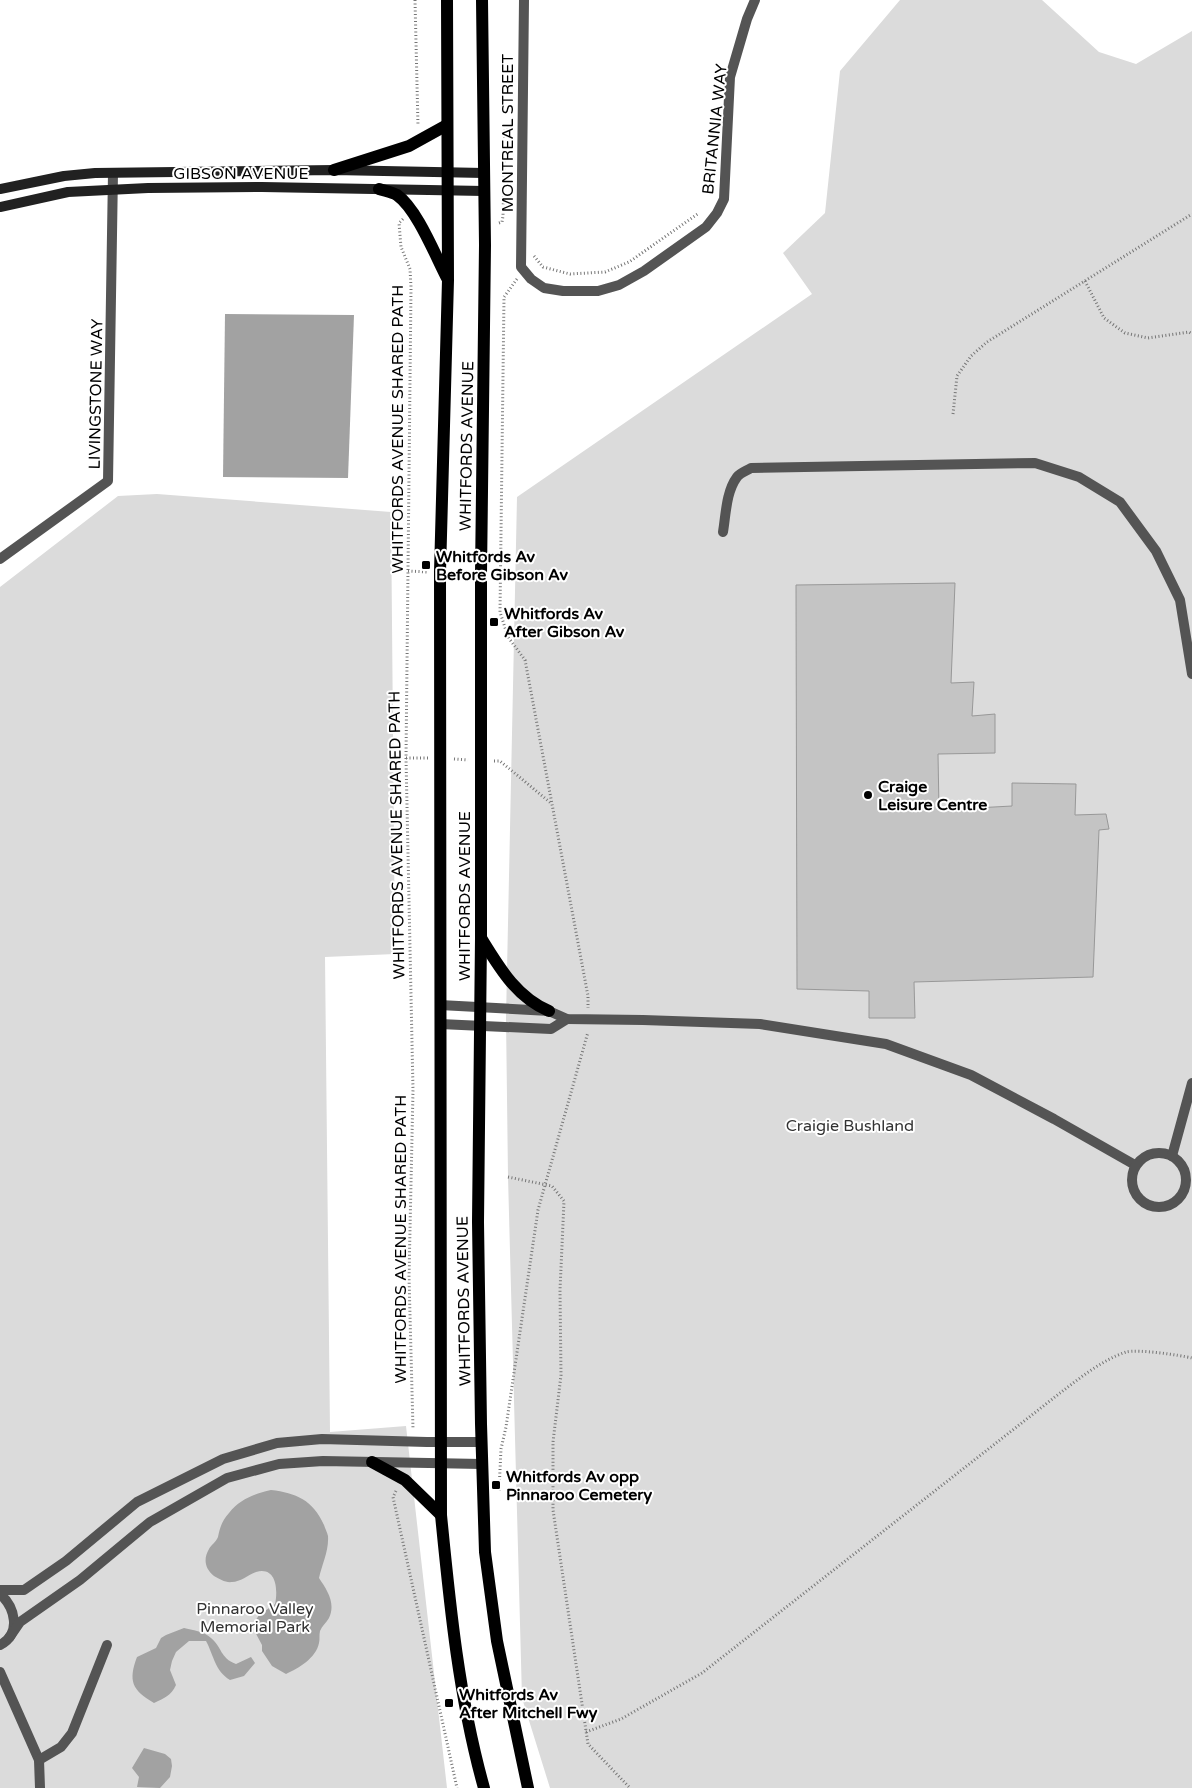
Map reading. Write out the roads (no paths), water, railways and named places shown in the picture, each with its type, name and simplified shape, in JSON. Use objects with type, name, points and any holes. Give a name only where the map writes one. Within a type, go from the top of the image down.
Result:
[{"type":"main road","name":"WHITFORDS AVENUE","points":[[446,0],[448,280],[440,572],[441,1515],[450,1604],[462,1692],[484,1788]]},
{"type":"main road","name":"WHITFORDS AVENUE","points":[[482,0],[484,191],[478,1222],[481,1442],[485,1552],[497,1641],[528,1788]]},
{"type":"main road","points":[[334,170],[409,146],[447,125]]},
{"type":"main road","name":"GIBSON AVENUE","points":[[0,189],[78,174],[334,170],[484,173]]},
{"type":"main road","name":"GIBSON AVENUE","points":[[0,207],[68,192],[148,188],[253,187],[484,191]]},
{"type":"main road","points":[[379,189],[395,194],[415,214],[448,280]]},
{"type":"main road","points":[[481,938],[506,977],[520,993],[536,1006],[549,1011]]},
{"type":"main road","points":[[372,1462],[405,1480],[441,1515]]},
{"type":"street","name":"MONTREAL STREET","points":[[521,267],[524,0]]},
{"type":"street","name":"BRITANNIA WAY","points":[[521,267],[531,279],[544,288],[563,291],[598,291],[619,285],[644,271],[706,227],[717,213],[724,199],[730,77],[747,19],[755,0]]},
{"type":"street","name":"LIVINGSTONE WAY","points":[[0,559],[108,481],[113,173]]},
{"type":"street","points":[[724,532],[727,501],[732,487],[738,476],[751,468],[1035,463],[1079,477],[1120,502],[1156,551],[1180,600],[1192,674]]},
{"type":"street","points":[[440,1005],[549,1011],[568,1019],[760,1024],[886,1044],[972,1075],[1135,1165]]},
{"type":"street","points":[[440,1024],[551,1029],[568,1019]]},
{"type":"street","points":[[1172,1156],[1192,1083]]},
{"type":"street","points":[[1162,1152],[1172,1156],[1181,1164],[1186,1175],[1186,1187],[1180,1198],[1171,1205],[1159,1208],[1148,1206],[1138,1198],[1132,1188],[1131,1176],[1135,1165],[1142,1157],[1152,1153],[1162,1152]]},
{"type":"street","points":[[0,1590],[24,1590],[66,1561],[137,1502],[223,1458],[277,1443],[322,1439],[481,1442]]},
{"type":"street","points":[[0,1645],[9,1638],[20,1622],[80,1580],[150,1522],[227,1478],[279,1464],[323,1461],[482,1464]]},
{"type":"street","points":[[0,1594],[8,1602],[14,1618],[9,1638]]},
{"type":"street","points":[[39,1760],[61,1747],[72,1733],[107,1645]]},
{"type":"street","points":[[0,1672],[39,1760],[40,1788]]},
{"type":"place","name":"Whitfords Av Before Gibson Av","points":[[426,565]]},
{"type":"place","name":"Whitfords Av After Gibson Av","points":[[494,622]]},
{"type":"place","name":"Craige Leisure Centre","points":[[868,795]]},
{"type":"place","name":"Whitfords Av opp Pinnaroo Cemetery","points":[[496,1485]]},
{"type":"place","name":"Whitfords Av After Mitchell Fwy","points":[[449,1703]]},
{"type":"park label","name":"Craigie Bushland","points":[[850,1125]]},
{"type":"park label","name":"Pinnaroo Valley Memorial Park","points":[[255,1617]]}]
